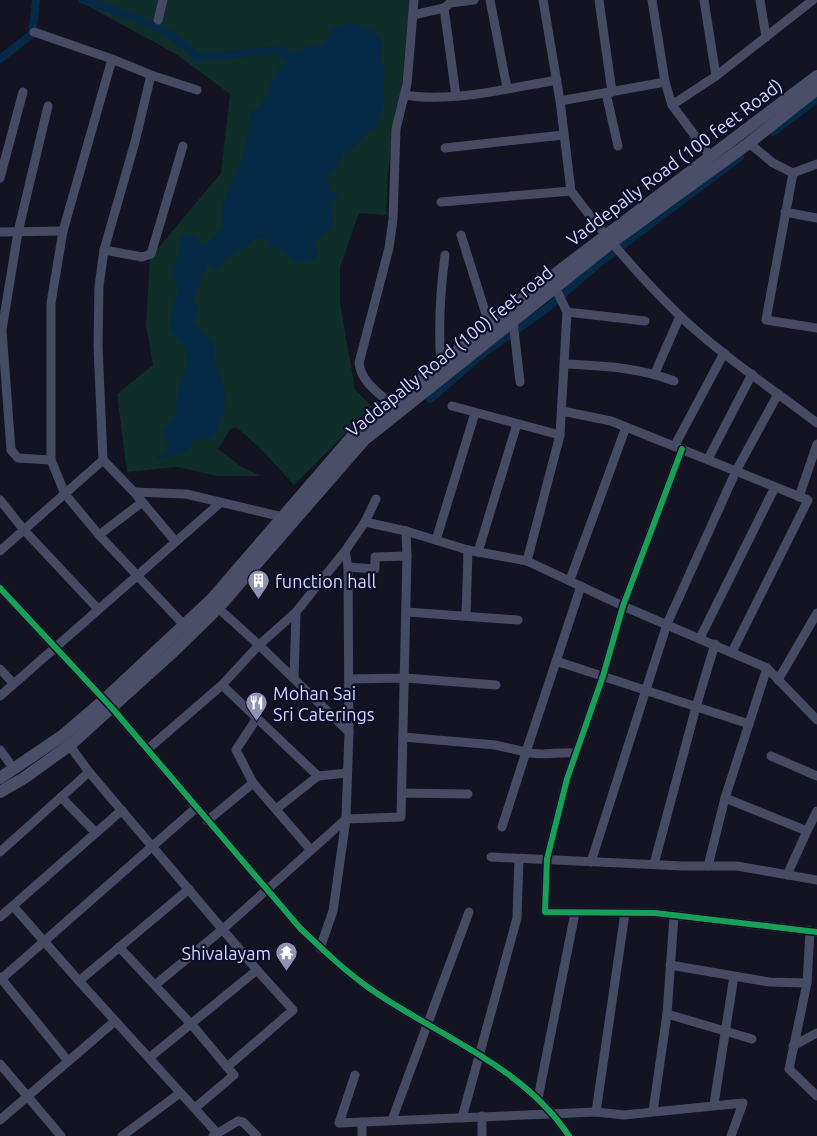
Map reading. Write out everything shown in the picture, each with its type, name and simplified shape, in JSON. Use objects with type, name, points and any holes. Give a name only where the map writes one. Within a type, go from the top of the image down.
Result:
[{"type":"main road","name":"Vaddepally Road (100 feet Road)","points":[[108,704],[235,574],[356,432],[527,296],[613,245],[710,156],[817,76]]},
{"type":"main road","name":"Vaddapally Road (100) feet road","points":[[0,792],[24,778],[218,608],[364,440],[558,295],[613,245],[753,147],[817,89]]},
{"type":"main road","points":[[0,778],[66,741]]},
{"type":"street","points":[[158,20],[163,0]]},
{"type":"street","points":[[392,405],[367,382],[360,372],[360,363],[389,248],[393,219],[396,129],[405,95],[414,0]]},
{"type":"street","points":[[413,15],[444,8],[450,3],[474,0]]},
{"type":"street","points":[[490,0],[507,88]]},
{"type":"street","points":[[543,0],[557,80],[571,191],[613,245],[680,316],[724,353],[817,423]]},
{"type":"street","points":[[599,0],[609,93],[618,146]]},
{"type":"street","points":[[652,0],[665,82],[672,105],[710,156]]},
{"type":"street","points":[[704,0],[716,76]]},
{"type":"street","points":[[760,0],[766,37]]},
{"type":"street","points":[[672,105],[716,76],[812,0]]},
{"type":"street","points":[[444,8],[456,96]]},
{"type":"street","points":[[34,32],[197,90]]},
{"type":"street","points":[[112,59],[63,231],[50,307],[51,460],[65,494],[99,535],[184,625]]},
{"type":"street","points":[[151,75],[135,142],[104,250],[100,286],[98,346],[102,460],[134,492],[141,503],[175,541]]},
{"type":"street","points":[[405,95],[425,98],[456,96],[557,80]]},
{"type":"street","points":[[560,101],[665,82]]},
{"type":"street","points":[[0,178],[2,161],[23,92]]},
{"type":"street","points":[[48,106],[18,232],[4,281],[1,330],[11,450],[18,458],[51,460]]},
{"type":"street","points":[[446,148],[563,135]]},
{"type":"street","points":[[104,250],[142,257],[151,254],[183,146]]},
{"type":"street","points":[[753,147],[773,163],[793,173],[817,164]]},
{"type":"street","points":[[793,173],[766,320],[817,328]]},
{"type":"street","points":[[441,202],[571,191]]},
{"type":"street","points":[[786,212],[817,218]]},
{"type":"street","points":[[0,232],[63,231]]},
{"type":"street","points":[[461,235],[490,327]]},
{"type":"street","points":[[441,366],[438,334],[440,291],[446,255]]},
{"type":"street","points":[[527,561],[560,435],[567,312],[558,295]]},
{"type":"street","points":[[567,312],[645,321]]},
{"type":"street","points":[[655,373],[680,316]]},
{"type":"street","points":[[514,329],[520,382]]},
{"type":"street","points":[[724,353],[678,447],[623,606],[602,676],[567,778],[547,859],[545,912],[674,916],[814,932],[807,982],[789,1069],[817,1096]]},
{"type":"street","points":[[565,364],[618,366],[655,373],[674,380]]},
{"type":"street","points":[[708,459],[752,374]]},
{"type":"street","points":[[590,862],[647,691],[667,624],[736,471],[778,394]]},
{"type":"street","points":[[452,406],[560,435]]},
{"type":"street","points":[[562,411],[611,421],[808,500],[732,652]]},
{"type":"street","points":[[436,540],[475,413]]},
{"type":"street","points":[[478,552],[517,424]]},
{"type":"street","points":[[570,580],[626,427]]},
{"type":"street","points":[[799,497],[817,444]]},
{"type":"street","points":[[0,551],[102,460]]},
{"type":"street","points":[[700,638],[775,487]]},
{"type":"street","points":[[134,492],[186,494],[220,504],[283,517]]},
{"type":"street","points":[[148,749],[222,685],[259,645],[296,612],[345,551],[365,522],[376,499]]},
{"type":"street","points":[[0,500],[24,530],[98,609]]},
{"type":"street","points":[[99,535],[141,503]]},
{"type":"street","points":[[0,696],[55,649],[136,574],[220,504]]},
{"type":"street","points":[[365,522],[406,531],[468,550],[527,561],[623,606],[768,668],[778,680],[816,715]]},
{"type":"street","points":[[155,985],[223,929],[310,849],[346,819],[401,818],[407,612],[406,531]]},
{"type":"street","points":[[466,616],[468,550]]},
{"type":"street","points":[[320,948],[333,911],[346,819],[349,679],[348,567],[345,551]]},
{"type":"street","points":[[348,567],[375,569],[374,557],[407,556]]},
{"type":"street","points":[[502,827],[581,586]]},
{"type":"street","points":[[0,588],[108,704],[267,890],[320,948],[370,988],[480,1055],[538,1098],[554,1114],[569,1136]]},
{"type":"street","points":[[218,608],[349,732]]},
{"type":"street","points":[[294,679],[296,612]]},
{"type":"street","points":[[407,612],[518,620]]},
{"type":"street","points":[[778,680],[817,613]]},
{"type":"street","points":[[654,864],[715,644]]},
{"type":"street","points":[[556,661],[749,724]]},
{"type":"street","points":[[708,866],[725,798],[768,668]]},
{"type":"street","points":[[0,669],[13,683]]},
{"type":"street","points":[[349,679],[405,678],[496,685]]},
{"type":"street","points":[[222,685],[318,776]]},
{"type":"street","points":[[256,718],[236,750],[253,783],[310,849]]},
{"type":"street","points":[[404,736],[496,745],[538,755],[555,752],[576,753]]},
{"type":"street","points":[[66,741],[89,772],[256,970],[293,1010],[227,1067]]},
{"type":"street","points":[[0,750],[14,769]]},
{"type":"street","points":[[771,756],[817,776]]},
{"type":"street","points":[[0,852],[89,772]]},
{"type":"street","points":[[276,809],[318,776],[347,773]]},
{"type":"street","points":[[207,820],[253,783]]},
{"type":"street","points":[[402,793],[468,794]]},
{"type":"street","points":[[61,797],[96,833]]},
{"type":"street","points":[[725,798],[807,831]]},
{"type":"street","points":[[68,1062],[1,979],[196,808]]},
{"type":"street","points":[[0,918],[122,810]]},
{"type":"street","points":[[787,875],[817,811]]},
{"type":"street","points":[[491,857],[737,866],[817,880]]},
{"type":"street","points":[[462,1118],[517,918],[519,859]]},
{"type":"street","points":[[78,981],[189,889]]},
{"type":"street","points":[[13,906],[78,981],[195,1108],[215,1134],[241,1121],[257,1136]]},
{"type":"street","points":[[392,1120],[469,912]]},
{"type":"street","points":[[538,1098],[575,912]]},
{"type":"street","points":[[596,1112],[625,913]]},
{"type":"street","points":[[653,1111],[666,1014],[674,916]]},
{"type":"street","points":[[119,948],[192,1024],[234,1075],[195,1108]]},
{"type":"street","points":[[670,965],[769,982],[807,982]]},
{"type":"street","points":[[150,1058],[256,970]]},
{"type":"street","points":[[714,1104],[734,976]]},
{"type":"street","points":[[666,1014],[752,1039]]},
{"type":"street","points":[[0,1120],[115,1021]]},
{"type":"street","points":[[793,1046],[817,1033]]},
{"type":"street","points":[[0,1064],[61,1136]]},
{"type":"street","points":[[355,1075],[339,1123],[596,1112],[624,1115],[714,1104],[743,1103],[731,1136]]},
{"type":"street","points":[[122,1136],[180,1093]]},
{"type":"street","points":[[482,1116],[482,1136]]},
{"type":"street","points":[[362,1122],[362,1136]]},
{"type":"green space","points":[[84,0],[410,0],[402,82],[388,171],[386,215],[359,213],[340,267],[340,303],[355,389],[372,407],[294,485],[259,447],[236,427],[230,430],[218,449],[242,467],[261,476],[218,476],[177,467],[127,472],[117,394],[153,365],[146,325],[150,258],[221,173],[230,94],[176,54],[82,3]]},
{"type":"water","points":[[353,23],[373,31],[383,43],[381,63],[386,71],[383,83],[383,104],[376,128],[367,132],[353,147],[343,153],[337,167],[326,176],[330,190],[339,195],[332,203],[333,229],[317,238],[315,244],[319,252],[313,260],[296,263],[277,246],[270,249],[264,238],[254,238],[245,248],[225,260],[216,271],[207,265],[193,300],[199,310],[194,322],[215,346],[214,361],[224,386],[224,409],[213,438],[193,441],[185,453],[153,460],[169,450],[163,430],[176,414],[179,385],[187,368],[184,344],[169,331],[171,313],[179,289],[171,271],[179,256],[180,235],[197,236],[199,244],[210,241],[224,227],[221,209],[244,154],[251,111],[259,108],[277,72],[286,60],[275,56],[275,50],[281,47],[297,52],[306,47],[324,44],[329,37],[329,28]]},
{"type":"waterway","points":[[0,59],[32,34],[36,0]]},
{"type":"waterway","points":[[83,0],[128,15],[161,30],[188,48],[197,58],[275,50]]},
{"type":"waterway","points":[[773,132],[817,99]]},
{"type":"waterway","points":[[430,399],[485,352],[546,309],[599,263],[740,157]]},
{"type":"cycle path","points":[[682,449],[623,606],[603,676],[567,779],[547,859],[545,912],[655,913],[817,932]]},
{"type":"cycle path","points":[[0,588],[112,708],[300,928],[342,967],[369,988],[503,1070],[550,1111],[569,1136]]},
{"type":"place","name":"function hall","points":[[259,600]]},
{"type":"place","name":"Mohan Sai Sri Caterings","points":[[257,722]]},
{"type":"place","name":"Shivalayam","points":[[287,972]]}]
